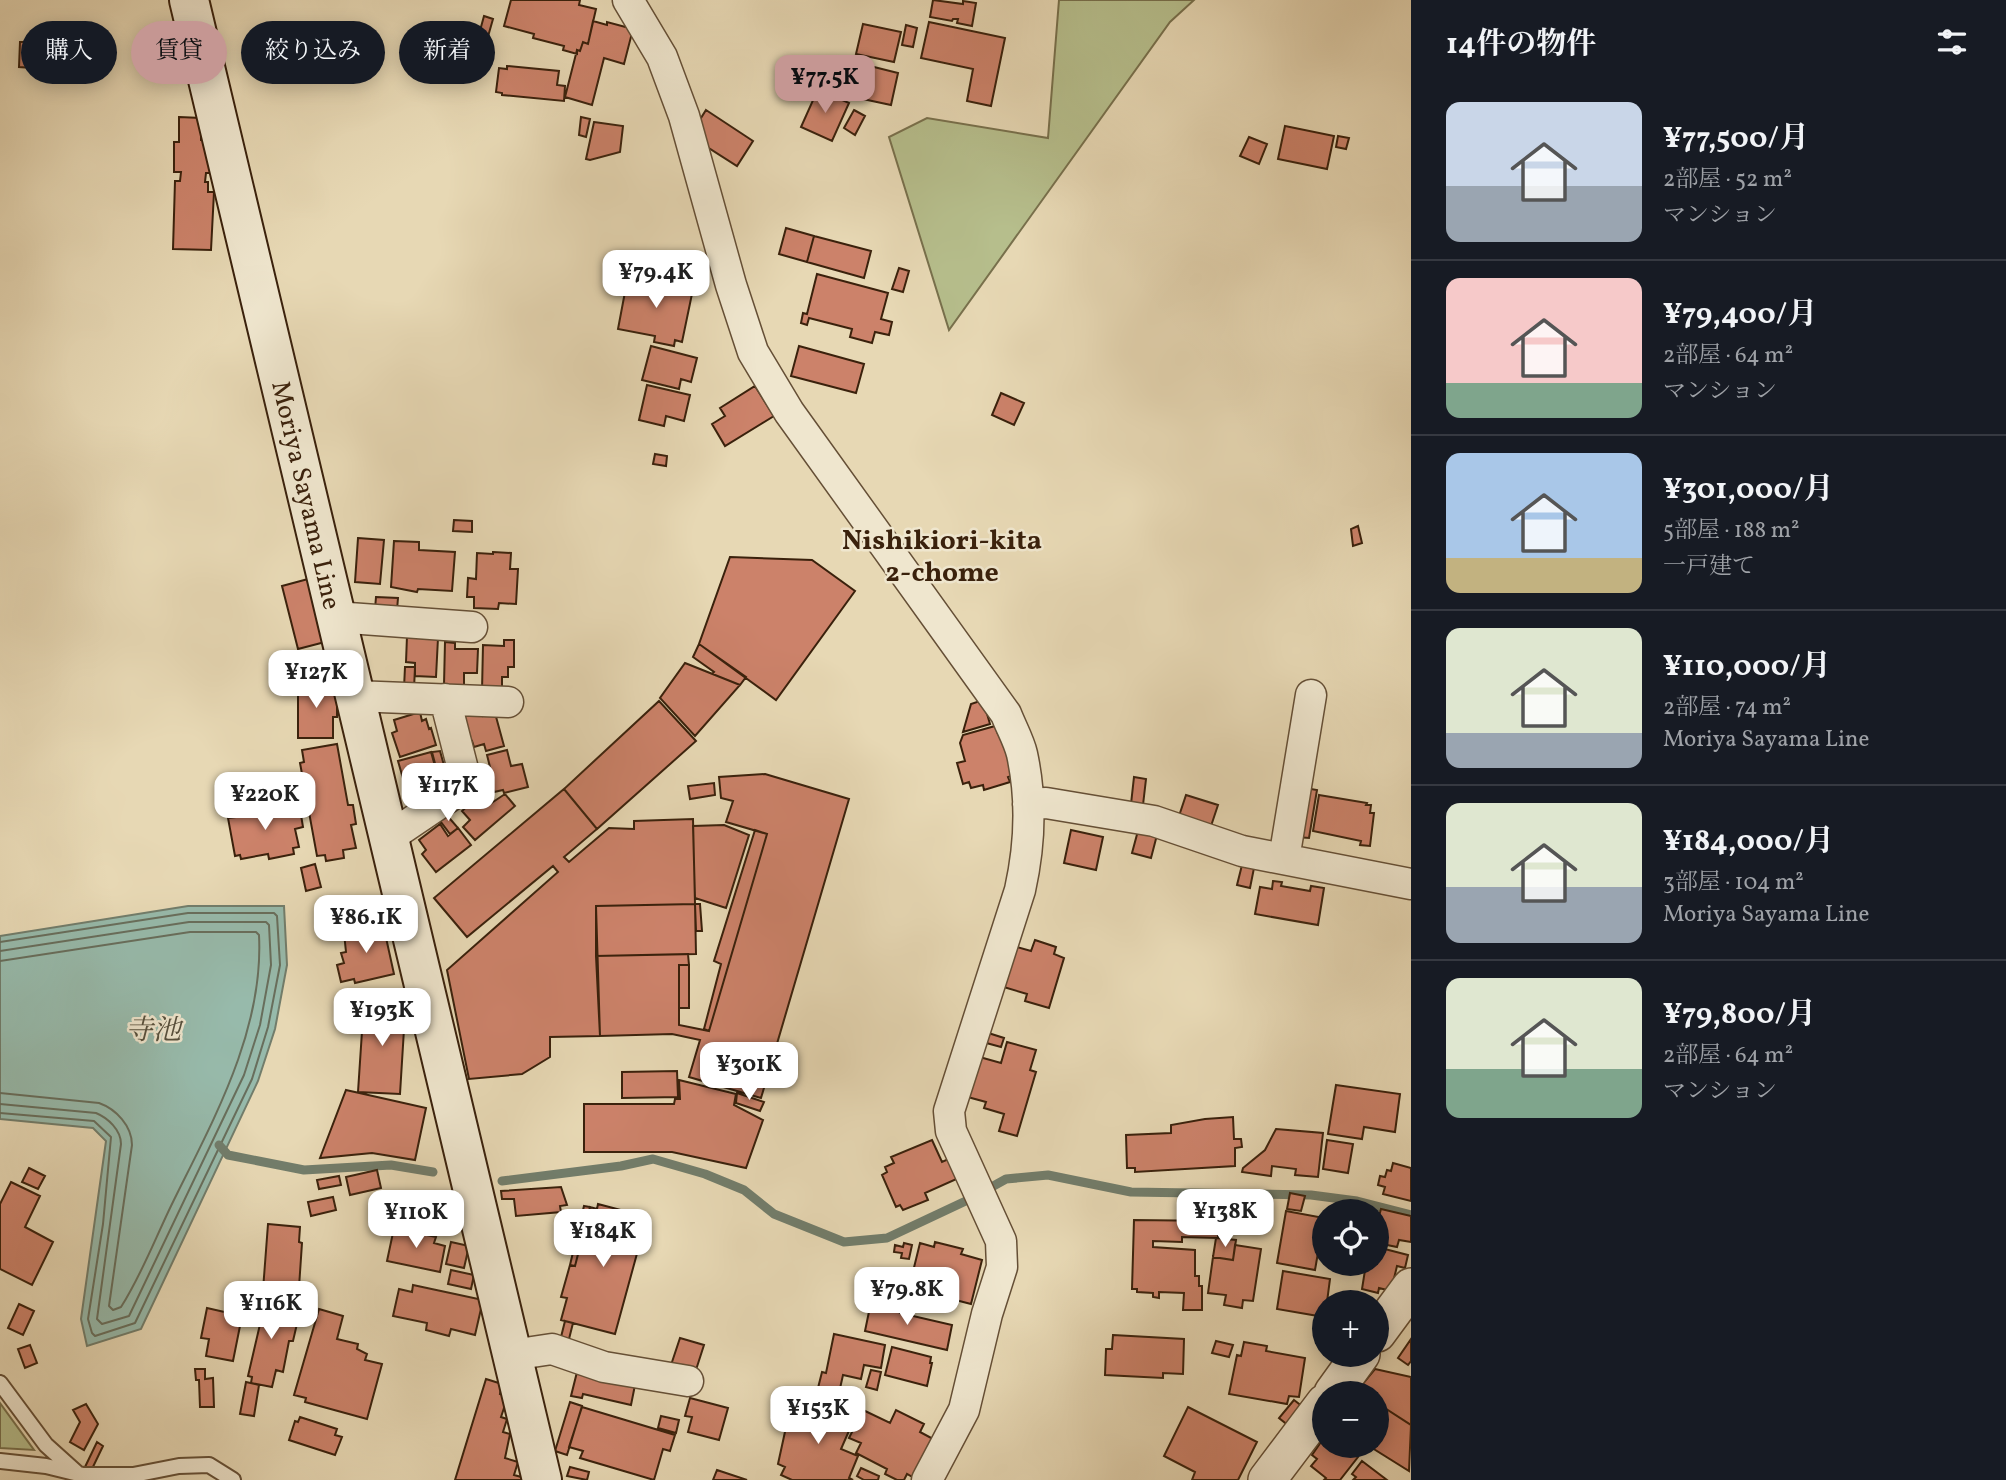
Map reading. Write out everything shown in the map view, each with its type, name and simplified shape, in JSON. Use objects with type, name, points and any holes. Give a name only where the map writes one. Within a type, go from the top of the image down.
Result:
[{"type":"main road","name":"Moriya Sayama Line","points":[[189,0],[542,1480]]},
{"type":"street","points":[[628,0],[662,57],[684,116],[731,285],[753,352],[789,412],[1006,714],[1021,752],[1028,804],[1028,855],[1020,890],[949,1111],[951,1131],[1000,1241],[1002,1267],[964,1410],[927,1480]]},
{"type":"street","points":[[335,617],[472,627]]},
{"type":"street","points":[[1284,859],[1311,695]]},
{"type":"street","points":[[354,696],[508,702]]},
{"type":"street","points":[[388,838],[459,790],[466,781],[445,699]]},
{"type":"street","points":[[1028,804],[1046,803],[1154,821],[1242,851],[1411,884]]},
{"type":"street","points":[[1389,1317],[1411,1287]]},
{"type":"street","points":[[512,1355],[552,1349],[604,1367],[688,1381]]},
{"type":"street","points":[[1267,1480],[1312,1420]]},
{"type":"lane","points":[[0,1383],[46,1445],[80,1475]]},
{"type":"lane","points":[[0,1461],[46,1466],[80,1475],[133,1475],[179,1466],[209,1465],[233,1480]]},
{"type":"green space","points":[[1059,0],[1194,0],[1170,22],[949,330],[889,137],[927,118],[1048,138]]},
{"type":"green space","points":[[0,1403],[34,1450],[0,1448]]},
{"type":"water","name":"寺池","points":[[188,906],[284,906],[287,965],[275,1029],[258,1081],[141,1329],[87,1346],[81,1319],[106,1141],[93,1128],[0,1119],[0,936]]},
{"type":"building","points":[[511,0],[580,0],[579,5],[596,9],[588,44],[583,42],[577,54],[563,50],[564,46],[533,38],[534,34],[504,26]]},
{"type":"building","points":[[933,0],[976,3],[972,26],[957,23],[958,19],[952,21],[930,17]]},
{"type":"building","points":[[484,16],[493,19],[492,21],[483,21]]},
{"type":"building","points":[[593,21],[633,29],[624,64],[604,58],[592,105],[565,97],[577,50],[580,51],[583,42],[588,44]]},
{"type":"building","points":[[929,22],[1005,38],[991,106],[967,101],[973,69],[921,58]]},
{"type":"building","points":[[863,24],[901,32],[894,62],[856,54]]},
{"type":"building","points":[[906,25],[917,28],[913,47],[902,45]]},
{"type":"building","points":[[20,42],[21,42],[21,67]]},
{"type":"building","points":[[866,65],[898,73],[891,105],[858,98]]},
{"type":"building","points":[[507,66],[559,71],[557,85],[565,86],[564,101],[502,95],[496,92],[499,68],[507,69]]},
{"type":"building","points":[[818,89],[849,103],[832,141],[801,127]]},
{"type":"building","points":[[706,110],[753,141],[737,166],[701,143],[696,126]]},
{"type":"building","points":[[854,110],[865,116],[855,135],[844,128]]},
{"type":"building","points":[[179,117],[201,118],[201,140],[206,140],[213,173],[206,173],[205,182],[208,182],[208,192],[214,192],[211,250],[173,249],[175,181],[180,181],[181,172],[174,172],[174,142],[179,142]]},
{"type":"building","points":[[581,117],[590,119],[586,137],[579,135]]},
{"type":"building","points":[[594,122],[623,126],[620,152],[586,159]]},
{"type":"building","points":[[1285,126],[1334,136],[1327,169],[1278,159]]},
{"type":"building","points":[[1338,136],[1349,138],[1346,149],[1336,147]]},
{"type":"building","points":[[1249,137],[1267,144],[1259,164],[1240,156]]},
{"type":"building","points":[[786,228],[814,236],[807,262],[779,254]]},
{"type":"building","points":[[814,236],[871,251],[864,278],[807,262]]},
{"type":"building","points":[[899,268],[909,271],[903,292],[892,289]]},
{"type":"building","points":[[817,274],[888,293],[881,319],[892,322],[889,335],[875,332],[872,343],[850,337],[852,329],[809,318],[807,325],[801,323],[803,313],[807,314]]},
{"type":"building","points":[[628,276],[693,289],[682,342],[675,340],[674,346],[654,342],[655,336],[618,329]]},
{"type":"building","points":[[651,346],[697,358],[691,382],[681,379],[679,389],[642,380]]},
{"type":"building","points":[[799,346],[864,364],[856,393],[791,376]]},
{"type":"building","points":[[647,385],[690,395],[684,421],[666,416],[664,426],[639,420]]},
{"type":"building","points":[[755,386],[774,416],[725,446],[712,424],[725,416],[720,408]]},
{"type":"building","points":[[1001,393],[1024,403],[1014,425],[992,415]]},
{"type":"building","points":[[655,454],[667,456],[666,466],[653,464]]},
{"type":"building","points":[[454,520],[472,521],[472,532],[453,531]]},
{"type":"building","points":[[1358,526],[1362,543],[1353,546],[1351,529]]},
{"type":"building","points":[[358,538],[384,540],[380,584],[355,582]]},
{"type":"building","points":[[394,541],[419,542],[419,550],[455,552],[452,591],[418,589],[417,592],[391,587]]},
{"type":"building","points":[[477,553],[511,553],[510,569],[518,569],[516,604],[499,603],[498,609],[474,608],[474,597],[467,597],[468,578],[476,579]]},
{"type":"building","points":[[730,557],[812,560],[855,591],[776,700],[699,644]]},
{"type":"building","points":[[308,579],[325,642],[298,649],[282,586]]},
{"type":"building","points":[[376,597],[398,598],[397,610],[375,609]]},
{"type":"building","points":[[407,636],[438,638],[436,677],[415,676],[415,663],[406,662]]},
{"type":"building","points":[[504,640],[514,640],[514,667],[508,667],[508,677],[502,677],[502,692],[482,691],[483,645],[504,646]]},
{"type":"building","points":[[445,642],[455,643],[455,649],[478,649],[477,673],[464,673],[464,685],[444,685]]},
{"type":"building","points":[[699,644],[746,677],[740,685],[712,674],[714,672],[693,657]]},
{"type":"building","points":[[685,663],[740,685],[695,736],[660,698]]},
{"type":"building","points":[[405,667],[415,667],[414,689],[404,688]]},
{"type":"building","points":[[298,682],[327,682],[327,692],[337,693],[337,717],[333,717],[333,738],[298,738]]},
{"type":"building","points":[[983,700],[990,724],[963,732],[971,704]]},
{"type":"building","points":[[659,701],[696,741],[597,829],[564,789]]},
{"type":"building","points":[[481,711],[483,716],[495,713],[504,746],[486,751],[484,744],[474,747],[472,741],[468,742],[460,715]]},
{"type":"building","points":[[420,712],[422,721],[426,719],[429,729],[431,728],[436,745],[400,757],[392,733],[397,731],[394,720]]},
{"type":"building","points":[[995,726],[998,734],[1002,733],[1014,775],[1008,777],[1010,782],[984,790],[983,785],[971,788],[969,782],[963,784],[957,763],[965,761],[960,743],[963,735]]},
{"type":"building","points":[[337,744],[348,805],[353,805],[356,824],[351,825],[356,848],[343,850],[344,858],[326,861],[325,855],[317,856],[300,763],[304,762],[302,750]]},
{"type":"building","points":[[507,750],[511,766],[522,764],[528,787],[504,793],[503,790],[494,792],[492,786],[484,788],[481,773],[491,771],[487,755]]},
{"type":"building","points":[[440,751],[447,776],[439,779],[432,752]]},
{"type":"building","points":[[431,752],[441,787],[424,792],[426,798],[410,803],[398,761]]},
{"type":"building","points":[[765,774],[849,799],[761,1098],[689,1077],[700,1040],[672,1034],[600,1036],[596,956],[688,954],[689,965],[679,965],[679,1025],[709,1031],[767,834],[726,822],[733,801],[721,798],[719,777]]},
{"type":"building","points":[[1134,777],[1146,779],[1143,805],[1131,804]]},
{"type":"building","points":[[714,783],[715,795],[690,799],[688,786]]},
{"type":"building","points":[[1305,788],[1317,790],[1309,838],[1297,837]]},
{"type":"building","points":[[564,789],[597,829],[564,857],[569,862],[609,828],[634,829],[634,821],[693,819],[695,904],[596,906],[600,1036],[550,1037],[550,1057],[522,1074],[469,1079],[447,970],[558,872],[553,866],[467,937],[434,898]]},
{"type":"building","points":[[481,794],[490,804],[505,794],[515,806],[475,840],[463,827],[470,820],[462,811]]},
{"type":"building","points":[[1186,795],[1218,805],[1210,829],[1178,819]]},
{"type":"building","points":[[1319,795],[1371,805],[1370,813],[1374,813],[1370,846],[1360,845],[1361,841],[1313,831]]},
{"type":"building","points":[[274,805],[274,808],[287,806],[287,812],[300,809],[303,827],[295,829],[299,847],[293,848],[294,854],[269,859],[268,854],[241,859],[240,855],[235,856],[228,818],[237,817],[236,812]]},
{"type":"building","points":[[445,813],[458,828],[450,834],[438,818]]},
{"type":"building","points":[[440,824],[448,836],[458,828],[471,845],[436,872],[422,854],[426,850],[419,840]]},
{"type":"building","points":[[724,825],[749,835],[726,908],[695,898],[693,826]]},
{"type":"building","points":[[1139,827],[1158,831],[1151,858],[1132,853]]},
{"type":"building","points":[[755,830],[767,834],[709,1031],[704,1029],[721,964],[714,961]]},
{"type":"building","points":[[1071,830],[1103,837],[1096,870],[1064,863]]},
{"type":"building","points":[[315,864],[321,887],[306,891],[301,868]]},
{"type":"building","points":[[1242,865],[1254,868],[1250,888],[1237,885]]},
{"type":"building","points":[[1273,881],[1282,882],[1281,886],[1310,891],[1311,886],[1324,888],[1318,925],[1255,914],[1260,887],[1272,889]]},
{"type":"building","points":[[695,904],[700,904],[702,931],[696,931]]},
{"type":"building","points":[[695,904],[696,954],[596,956],[596,906]]},
{"type":"building","points":[[383,924],[394,974],[355,983],[354,979],[341,982],[337,965],[344,963],[341,953],[346,952],[344,933]]},
{"type":"building","points":[[1035,940],[1056,947],[1054,954],[1064,958],[1049,1008],[1025,1001],[1027,994],[997,985],[1010,945],[1031,951]]},
{"type":"building","points":[[679,965],[689,965],[689,1008],[679,1008]]},
{"type":"building","points":[[364,1001],[401,1003],[400,1013],[405,1013],[400,1094],[358,1092]]},
{"type":"building","points":[[982,1031],[1004,1038],[1001,1047],[979,1041]]},
{"type":"building","points":[[1007,1042],[1036,1050],[1030,1070],[1036,1072],[1017,1136],[999,1131],[1004,1114],[984,1108],[986,1102],[964,1096],[976,1056],[1001,1063]]},
{"type":"building","points":[[677,1071],[678,1097],[622,1098],[622,1072]]},
{"type":"building","points":[[679,1080],[736,1094],[734,1105],[763,1120],[746,1168],[672,1152],[584,1152],[584,1104],[674,1104],[675,1099],[680,1099]]},
{"type":"building","points":[[1336,1085],[1400,1094],[1395,1132],[1364,1127],[1362,1139],[1328,1134]]},
{"type":"building","points":[[346,1090],[426,1108],[415,1160],[372,1153],[320,1158]]},
{"type":"building","points":[[737,1093],[764,1102],[760,1111],[736,1103]]},
{"type":"building","points":[[1233,1117],[1234,1139],[1241,1139],[1242,1147],[1235,1148],[1235,1166],[1135,1172],[1135,1168],[1127,1168],[1126,1135],[1171,1133],[1171,1125]]},
{"type":"building","points":[[1276,1129],[1323,1133],[1318,1177],[1295,1175],[1296,1169],[1272,1166],[1271,1176],[1242,1172],[1243,1168],[1265,1150]]},
{"type":"building","points":[[932,1140],[942,1162],[953,1157],[961,1177],[925,1193],[928,1200],[903,1210],[900,1205],[896,1207],[882,1175],[887,1172],[885,1167],[894,1163],[891,1157]]},
{"type":"building","points":[[1327,1140],[1353,1144],[1348,1173],[1323,1169]]},
{"type":"building","points":[[1393,1163],[1411,1168],[1411,1201],[1383,1194],[1385,1187],[1378,1185],[1380,1176],[1385,1177],[1387,1170],[1391,1171]]},
{"type":"building","points":[[29,1168],[45,1176],[38,1189],[22,1182]]},
{"type":"building","points":[[377,1170],[381,1188],[350,1195],[346,1177]]},
{"type":"building","points":[[339,1176],[341,1185],[319,1189],[317,1180]]},
{"type":"building","points":[[11,1182],[40,1196],[25,1227],[53,1242],[32,1285],[0,1269],[0,1204]]},
{"type":"building","points":[[561,1187],[567,1205],[560,1206],[561,1212],[516,1216],[514,1199],[502,1199],[501,1191]]},
{"type":"building","points":[[1290,1193],[1305,1196],[1301,1211],[1287,1209]]},
{"type":"building","points":[[1192,1195],[1213,1195],[1213,1218],[1192,1217]]},
{"type":"building","points":[[333,1197],[336,1210],[311,1216],[308,1202]]},
{"type":"building","points":[[598,1204],[647,1217],[615,1334],[561,1320],[567,1298],[561,1297],[570,1265],[575,1266],[590,1207],[597,1209]]},
{"type":"building","points":[[584,1206],[590,1207],[575,1266],[570,1265]]},
{"type":"building","points":[[1286,1211],[1312,1216],[1312,1269],[1277,1263]]},
{"type":"building","points":[[1389,1211],[1411,1216],[1411,1242],[1399,1240],[1397,1247],[1389,1245]]},
{"type":"building","points":[[1134,1220],[1218,1221],[1218,1238],[1182,1237],[1182,1242],[1153,1241],[1153,1247],[1195,1250],[1195,1276],[1199,1276],[1199,1286],[1202,1286],[1202,1310],[1183,1310],[1184,1293],[1159,1292],[1159,1298],[1153,1297],[1153,1293],[1132,1289]]},
{"type":"building","points":[[268,1224],[300,1227],[299,1242],[302,1243],[298,1302],[281,1300],[281,1291],[263,1290]]},
{"type":"building","points":[[394,1228],[436,1237],[434,1243],[445,1246],[440,1272],[387,1261]]},
{"type":"building","points":[[1216,1238],[1236,1240],[1233,1260],[1213,1257]]},
{"type":"building","points":[[451,1242],[469,1246],[464,1268],[446,1264]]},
{"type":"building","points":[[935,1242],[963,1249],[961,1254],[982,1260],[971,1304],[909,1288],[920,1243],[934,1247]]},
{"type":"building","points":[[904,1243],[912,1245],[909,1259],[901,1258],[902,1253],[894,1252],[895,1245],[903,1247]]},
{"type":"building","points":[[1235,1245],[1261,1249],[1253,1301],[1243,1300],[1242,1308],[1224,1305],[1226,1295],[1208,1293],[1213,1257],[1233,1260]]},
{"type":"building","points":[[1389,1250],[1408,1255],[1405,1268],[1397,1266],[1391,1291],[1379,1288],[1362,1289],[1364,1276],[1389,1276]]},
{"type":"building","points":[[451,1270],[474,1275],[471,1289],[448,1284]]},
{"type":"building","points":[[1283,1271],[1330,1279],[1329,1290],[1312,1290],[1312,1315],[1277,1309]]},
{"type":"building","points":[[413,1285],[483,1300],[475,1335],[451,1329],[449,1336],[426,1330],[427,1323],[393,1316],[399,1289],[412,1292]]},
{"type":"building","points":[[250,1301],[291,1310],[291,1314],[299,1315],[293,1341],[289,1341],[283,1372],[276,1370],[272,1387],[251,1383],[252,1377],[248,1376],[261,1320],[247,1317]]},
{"type":"building","points":[[871,1302],[901,1308],[900,1313],[952,1325],[947,1350],[865,1331]]},
{"type":"building","points":[[19,1304],[34,1311],[23,1335],[8,1328]]},
{"type":"building","points":[[207,1308],[242,1316],[233,1361],[206,1356],[209,1339],[201,1338]]},
{"type":"building","points":[[319,1309],[343,1316],[337,1339],[358,1344],[357,1349],[367,1354],[365,1360],[382,1364],[367,1419],[305,1402],[306,1398],[294,1395]]},
{"type":"building","points":[[565,1321],[573,1323],[568,1343],[560,1341]]},
{"type":"building","points":[[834,1334],[885,1345],[881,1368],[864,1365],[861,1379],[843,1375],[839,1393],[818,1388],[822,1372],[826,1373]]},
{"type":"building","points":[[1113,1335],[1184,1339],[1183,1374],[1163,1373],[1163,1378],[1105,1375],[1106,1349],[1112,1349]]},
{"type":"building","points":[[680,1338],[704,1345],[694,1376],[670,1368]]},
{"type":"building","points":[[1411,1339],[1411,1361],[1408,1365],[1398,1358]]},
{"type":"building","points":[[1216,1341],[1233,1345],[1229,1357],[1212,1353]]},
{"type":"building","points":[[1244,1342],[1267,1346],[1266,1351],[1305,1358],[1299,1397],[1289,1396],[1287,1404],[1229,1394],[1237,1355],[1241,1356]]},
{"type":"building","points":[[30,1345],[37,1363],[25,1368],[18,1349]]},
{"type":"building","points":[[892,1347],[931,1357],[927,1386],[885,1375]]},
{"type":"building","points":[[195,1369],[205,1369],[205,1379],[213,1378],[214,1407],[200,1407],[199,1380],[196,1380]]},
{"type":"building","points":[[1375,1369],[1411,1377],[1411,1425],[1389,1411],[1389,1381],[1365,1381]]},
{"type":"building","points":[[871,1370],[881,1372],[877,1390],[866,1387]]},
{"type":"building","points":[[577,1372],[635,1385],[631,1405],[583,1394],[582,1398],[571,1396]]},
{"type":"building","points":[[486,1379],[502,1384],[500,1394],[508,1396],[501,1417],[507,1419],[503,1432],[510,1434],[505,1458],[518,1462],[514,1475],[525,1478],[524,1480],[455,1480]]},
{"type":"building","points":[[246,1382],[259,1385],[254,1416],[240,1414]]},
{"type":"building","points":[[833,1393],[834,1406],[814,1406],[814,1394]]},
{"type":"building","points":[[690,1398],[728,1408],[719,1440],[688,1432],[692,1417],[685,1416]]},
{"type":"building","points":[[1294,1400],[1303,1407],[1289,1426],[1279,1418]]},
{"type":"building","points":[[570,1402],[582,1406],[567,1455],[555,1451]]},
{"type":"building","points":[[86,1404],[98,1424],[84,1450],[70,1442],[80,1422],[73,1410]]},
{"type":"building","points":[[789,1404],[803,1410],[798,1423],[813,1429],[821,1410],[859,1408],[841,1449],[858,1456],[849,1478],[853,1480],[792,1480],[781,1475],[785,1467],[778,1464],[788,1418],[783,1416]]},
{"type":"building","points":[[582,1407],[675,1435],[670,1451],[663,1449],[654,1480],[580,1458],[583,1451],[569,1447]]},
{"type":"building","points":[[1188,1407],[1257,1442],[1238,1480],[1192,1480],[1195,1472],[1164,1456]]},
{"type":"building","points":[[863,1410],[890,1423],[896,1410],[924,1424],[920,1432],[935,1440],[916,1479],[907,1474],[904,1480],[897,1480],[885,1474],[887,1469],[856,1453],[861,1443],[849,1438]]},
{"type":"building","points":[[1389,1411],[1411,1425],[1409,1471],[1388,1458]]},
{"type":"building","points":[[661,1416],[679,1420],[676,1433],[658,1428]]},
{"type":"building","points":[[300,1417],[337,1429],[335,1435],[342,1437],[335,1455],[289,1440],[295,1421],[298,1422]]},
{"type":"building","points":[[97,1442],[103,1446],[91,1471],[85,1467]]},
{"type":"building","points":[[1357,1458],[1340,1480],[1324,1480],[1326,1478],[1311,1466],[1317,1459]]},
{"type":"building","points":[[1362,1461],[1387,1480],[1353,1480],[1356,1477],[1352,1474]]},
{"type":"building","points":[[570,1467],[589,1472],[587,1480],[567,1476]]},
{"type":"building","points":[[861,1468],[879,1476],[878,1480],[864,1480],[857,1476]]},
{"type":"building","points":[[717,1470],[747,1480],[713,1480]]},
{"type":"waterway","points":[[219,1145],[228,1155],[304,1170],[391,1165],[433,1172]]},
{"type":"waterway","points":[[502,1181],[621,1166],[653,1159],[705,1174],[744,1190],[774,1214],[844,1242],[887,1238],[1006,1179],[1048,1175],[1131,1192],[1311,1195],[1357,1201],[1411,1215]]},
{"type":"district","name":"Nishikiori-kita 2-chome","points":[[942,555]]}]
